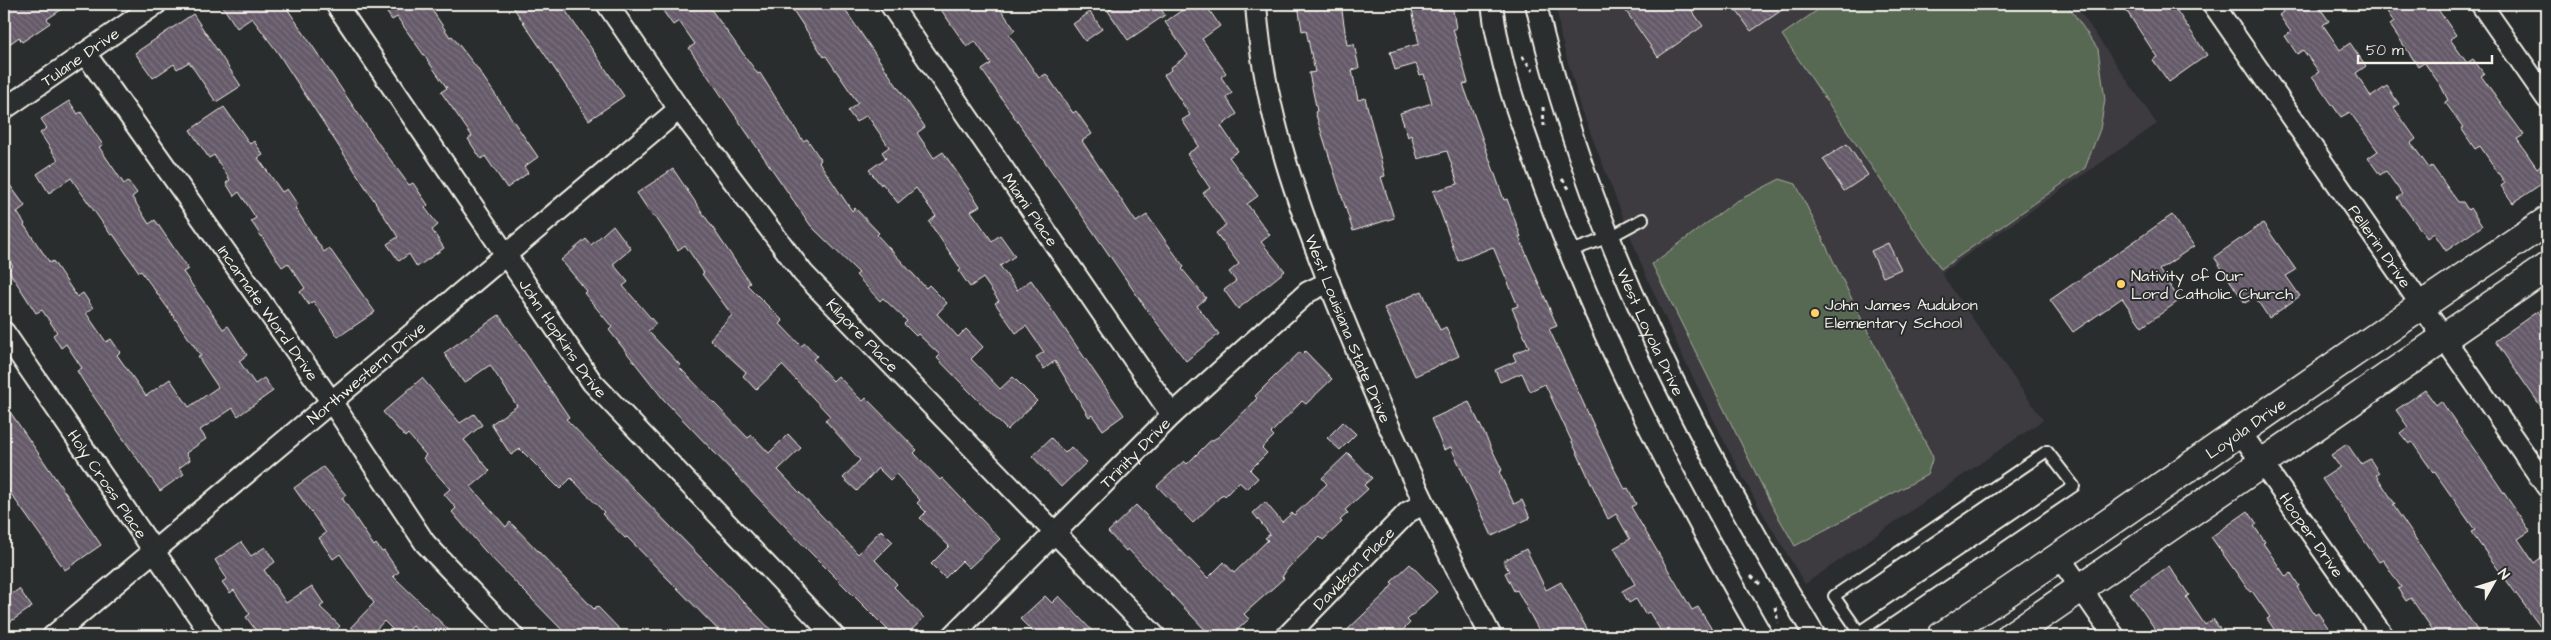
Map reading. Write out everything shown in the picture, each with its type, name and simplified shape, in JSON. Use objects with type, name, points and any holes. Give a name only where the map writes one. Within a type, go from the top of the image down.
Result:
[{"type":"main road","name":"Loyola Drive","points":[[1942,636],[2060,558],[2241,433],[2421,305],[2547,221]]},
{"type":"main road","points":[[2011,636],[2547,267]]},
{"type":"street","name":"Tulane Drive","points":[[4,109],[156,4]]},
{"type":"street","name":"John Hopkins Drive","points":[[336,4],[592,382],[834,636]]},
{"type":"street","name":"Kilgore Place","points":[[607,4],[679,108],[803,273],[1155,636]]},
{"type":"street","name":"Miami Place","points":[[890,4],[1172,415]]},
{"type":"street","name":"West Louisiana State Drive","points":[[1256,4],[1269,99],[1292,183],[1378,406],[1424,504],[1492,636]]},
{"type":"street","points":[[1492,4],[1507,79],[1568,252],[1650,433],[1762,636]]},
{"type":"street","name":"West Loyola Drive","points":[[1536,4],[1550,67],[1566,118],[1610,237],[1652,334],[1728,486],[1815,636]]},
{"type":"street","name":"Pellerin Drive","points":[[2213,4],[2547,487]]},
{"type":"street","points":[[2482,4],[2547,99]]},
{"type":"street","name":"Incarnate Word Drive","points":[[85,53],[331,401],[424,543],[513,636]]},
{"type":"street","name":"Northwestern Drive","points":[[53,636],[506,256],[679,108]]},
{"type":"street","name":"Trinity Drive","points":[[952,636],[1172,415],[1308,292],[1329,282]]},
{"type":"street","name":"Holy Cross Place","points":[[4,332],[212,636]]},
{"type":"street","name":"Hooper Drive","points":[[2241,433],[2383,636]]},
{"type":"street","name":"Davidson Place","points":[[1287,636],[1408,512],[1424,504]]},
{"type":"street","points":[[2060,558],[2114,636]]},
{"type":"lane","points":[[1568,252],[1610,237],[1643,219]]},
{"type":"lane","points":[[2047,451],[2074,486],[1856,634],[1834,596],[2047,451]]},
{"type":"shaded area","name":"John James Audubon Elementary School","points":[[1556,4],[2075,4],[2157,124],[1941,273],[2043,420],[1805,584],[1759,507],[1727,447],[1681,353],[1644,271],[1582,111],[1561,38]]},
{"type":"green space","points":[[1826,4],[2067,4],[2098,49],[2105,100],[2100,129],[2085,168],[1941,269],[1782,35]]},
{"type":"green space","points":[[1780,179],[1796,184],[1865,326],[1933,457],[1927,475],[1795,546],[1772,506],[1652,264],[1735,202]]},
{"type":"building","points":[[4,4],[70,4],[47,19],[50,23],[22,42],[19,37],[4,48]]},
{"type":"building","points":[[221,4],[284,4],[378,143],[409,185],[413,183],[428,205],[425,208],[438,225],[432,230],[444,248],[417,267],[409,254],[399,261],[387,244],[398,237],[276,50],[252,18],[237,28]]},
{"type":"building","points":[[381,4],[428,4],[450,37],[452,36],[477,68],[538,157],[524,167],[528,173],[507,188],[485,156],[481,159],[468,139],[472,136],[441,92],[447,88],[397,17],[392,20]]},
{"type":"building","points":[[511,4],[561,4],[624,96],[589,120]]},
{"type":"building","points":[[658,4],[707,4],[758,74],[760,73],[803,141],[807,139],[821,160],[819,162],[852,211],[855,208],[926,288],[929,285],[947,303],[937,314],[958,337],[966,329],[983,347],[971,359],[1000,389],[1013,377],[1037,401],[1007,430],[937,358],[940,355],[918,334],[916,336],[904,324],[907,321],[883,298],[880,301],[856,275],[859,273],[811,226],[689,48],[695,44],[679,21],[673,25]]},
{"type":"building","points":[[789,4],[841,4],[925,127],[917,133],[934,158],[943,152],[980,206],[971,211],[992,241],[1000,235],[1015,256],[1000,266],[1017,290],[1031,280],[1124,415],[1103,430],[1092,415],[1089,417],[1055,361],[1044,369],[1036,357],[1044,352],[1026,326],[1016,333],[995,303],[999,301],[983,278],[970,287],[959,271],[961,269],[929,222],[936,216],[916,188],[898,203],[882,183],[881,185],[869,170],[886,158],[882,152],[889,147],[867,115],[856,122],[848,111],[858,103],[826,56],[824,57]]},
{"type":"building","points":[[937,4],[997,4],[1015,30],[1009,35],[1039,78],[1046,74],[1073,113],[1076,111],[1092,134],[1082,141],[1136,222],[1147,215],[1184,267],[1182,269],[1206,298],[1197,306],[1219,334],[1186,361],[1145,307],[982,70],[991,64],[975,41],[967,47]]},
{"type":"building","points":[[1120,4],[1157,4],[1165,15],[1128,40],[1108,11]]},
{"type":"building","points":[[1191,4],[1205,4],[1220,26],[1202,39],[1226,73],[1221,77],[1232,93],[1226,97],[1237,114],[1221,126],[1238,151],[1229,157],[1258,196],[1247,204],[1270,235],[1261,242],[1285,271],[1238,309],[1224,290],[1236,281],[1229,272],[1239,264],[1216,233],[1226,225],[1203,193],[1210,188],[1187,154],[1199,146],[1182,120],[1190,115],[1164,75],[1171,70],[1170,68],[1188,55],[1165,22]]},
{"type":"building","points":[[1298,4],[1341,4],[1347,45],[1354,44],[1359,68],[1352,70],[1358,100],[1365,98],[1385,176],[1381,177],[1394,218],[1353,231],[1315,112],[1317,111],[1309,73],[1315,72],[1306,30],[1302,31]]},
{"type":"building","points":[[1411,4],[1452,4],[1456,29],[1453,29],[1468,83],[1463,84],[1504,200],[1507,199],[1521,237],[1519,237],[1557,326],[1549,329],[1613,467],[1625,489],[1628,488],[1636,504],[1631,507],[1692,610],[1698,607],[1716,636],[1664,636],[1649,612],[1645,614],[1636,599],[1629,603],[1622,591],[1635,584],[1614,548],[1630,539],[1616,514],[1608,519],[1545,384],[1530,391],[1522,373],[1500,382],[1495,370],[1516,361],[1513,354],[1529,347],[1512,308],[1518,306],[1493,247],[1458,261],[1433,191],[1458,184],[1447,151],[1418,159],[1411,135],[1408,137],[1400,113],[1432,103],[1424,74],[1420,75],[1416,64],[1395,70],[1390,52],[1419,44]]},
{"type":"building","points":[[1621,4],[1687,4],[1703,26],[1658,57]]},
{"type":"building","points":[[1732,4],[1791,4],[1751,31]]},
{"type":"building","points":[[2122,4],[2172,4],[2207,55],[2169,82],[2153,60],[2157,57]]},
{"type":"building","points":[[2277,4],[2317,4],[2329,21],[2323,25],[2340,50],[2350,43],[2366,66],[2356,73],[2371,97],[2387,86],[2399,104],[2394,108],[2416,139],[2411,143],[2429,168],[2432,166],[2458,202],[2463,202],[2468,210],[2470,208],[2482,226],[2446,251],[2434,233],[2427,238],[2397,198],[2402,194],[2386,171],[2380,175],[2368,158],[2378,151],[2350,112],[2341,117],[2312,76],[2319,72],[2303,50],[2297,54],[2285,36],[2291,32],[2279,15],[2283,12]]},
{"type":"building","points":[[2382,4],[2434,4],[2456,35],[2450,39],[2467,63],[2473,59],[2484,74],[2481,76],[2524,135],[2517,139],[2537,168],[2547,160],[2547,180],[2513,203],[2501,186],[2505,183],[2480,146],[2475,149],[2461,128],[2463,127],[2445,102],[2448,100],[2441,86],[2424,62],[2418,66],[2390,25],[2394,22]]},
{"type":"building","points":[[1090,12],[1102,29],[1085,41],[1073,24]]},
{"type":"building","points":[[193,14],[241,86],[216,102],[189,62],[177,69],[174,64],[153,78],[135,53]]},
{"type":"building","points":[[69,101],[78,114],[81,112],[103,145],[99,147],[124,184],[128,181],[137,193],[132,197],[149,224],[155,220],[188,269],[183,272],[223,329],[228,326],[247,355],[239,361],[255,384],[264,378],[273,391],[238,416],[233,408],[200,430],[206,439],[186,453],[190,460],[179,468],[184,474],[160,491],[87,387],[77,371],[82,368],[66,344],[61,348],[53,335],[57,332],[42,310],[36,313],[8,270],[13,266],[4,254],[4,177],[25,206],[17,212],[24,225],[50,263],[53,261],[77,297],[83,293],[93,308],[86,313],[106,342],[111,339],[120,352],[117,355],[146,396],[170,379],[189,407],[218,387],[198,357],[201,356],[167,307],[141,271],[139,272],[113,234],[111,235],[71,178],[49,193],[37,174],[58,160],[40,133],[47,128],[41,119]]},
{"type":"building","points":[[224,107],[250,144],[254,141],[263,155],[258,158],[282,192],[287,189],[298,205],[295,208],[324,252],[329,248],[375,312],[338,337],[313,301],[309,305],[300,292],[305,288],[288,263],[282,267],[251,221],[256,218],[239,192],[234,196],[226,183],[230,180],[214,155],[209,158],[190,130]]},
{"type":"building","points":[[1847,144],[1868,175],[1844,191],[1823,159]]},
{"type":"building","points":[[673,169],[750,283],[747,285],[783,321],[780,324],[801,346],[805,343],[817,356],[813,359],[833,381],[838,376],[863,401],[866,398],[917,450],[914,453],[940,480],[942,478],[1000,539],[969,568],[962,561],[945,578],[931,564],[949,546],[920,518],[926,512],[917,503],[920,500],[896,474],[890,480],[878,468],[857,491],[843,478],[860,460],[825,420],[830,416],[782,365],[756,390],[743,376],[746,372],[710,339],[732,315],[702,274],[704,273],[685,245],[678,250],[637,193]]},
{"type":"building","name":"Nativity of Our Lord Catholic Church","points":[[2172,215],[2194,246],[2159,270],[2180,300],[2142,327],[2122,298],[2073,332],[2050,300]]},
{"type":"building","points":[[2263,223],[2296,270],[2286,276],[2300,296],[2269,318],[2255,297],[2245,303],[2214,257]]},
{"type":"building","points":[[613,225],[631,249],[613,264],[628,282],[623,286],[656,324],[648,331],[680,365],[679,367],[748,438],[752,435],[769,453],[788,434],[801,448],[778,470],[858,554],[881,530],[893,542],[875,560],[897,584],[894,587],[924,618],[905,636],[894,636],[808,550],[664,400],[609,330],[612,327],[584,293],[587,291],[561,260],[586,239],[591,245]]},
{"type":"building","points":[[1888,243],[1901,269],[1883,277],[1871,251]]},
{"type":"building","points":[[1422,291],[1440,330],[1446,327],[1459,356],[1415,376],[1384,308]]},
{"type":"building","points":[[2538,311],[2547,325],[2547,415],[2495,341]]},
{"type":"building","points":[[499,315],[569,417],[566,419],[777,636],[724,636],[627,537],[625,538],[602,514],[604,512],[571,478],[560,489],[520,449],[511,455],[491,424],[517,406],[490,365],[464,383],[444,353]]},
{"type":"building","points":[[1305,351],[1332,379],[1306,404],[1302,401],[1271,433],[1274,436],[1262,448],[1267,453],[1250,470],[1258,478],[1247,489],[1239,482],[1225,496],[1223,494],[1193,523],[1157,486],[1184,461],[1187,464],[1209,442],[1218,437],[1251,405],[1257,398],[1255,396],[1274,377],[1300,352],[1302,354]]},
{"type":"building","points":[[422,378],[460,423],[474,414],[482,425],[464,440],[490,471],[471,487],[506,527],[510,522],[594,609],[597,606],[626,636],[568,636],[484,550],[452,512],[456,508],[444,494],[450,489],[423,458],[426,455],[408,434],[405,437],[383,412]]},
{"type":"building","points":[[2425,390],[2436,405],[2441,401],[2530,531],[2518,539],[2534,563],[2547,553],[2547,636],[2471,532],[2475,530],[2434,471],[2412,442],[2409,444],[2400,433],[2408,427],[2396,410]]},
{"type":"building","points":[[1469,402],[1502,470],[1499,472],[1514,504],[1522,500],[1530,518],[1492,536],[1451,447],[1444,450],[1431,419]]},
{"type":"building","points":[[4,403],[101,545],[65,570],[4,484]]},
{"type":"building","points":[[1343,422],[1356,434],[1340,450],[1327,438]]},
{"type":"building","points":[[1051,438],[1065,453],[1071,447],[1087,462],[1061,487],[1032,456]]},
{"type":"building","points":[[2347,444],[2361,464],[2370,459],[2379,473],[2376,475],[2395,504],[2393,505],[2481,636],[2437,636],[2411,598],[2406,601],[2398,589],[2401,587],[2383,560],[2379,562],[2322,479],[2340,467],[2331,455]]},
{"type":"building","points":[[1348,453],[1372,478],[1364,485],[1368,489],[1345,510],[1348,513],[1340,520],[1342,522],[1323,540],[1320,537],[1288,568],[1282,577],[1284,578],[1244,614],[1249,619],[1231,636],[1211,636],[1128,549],[1126,551],[1108,532],[1136,505],[1208,578],[1224,562],[1234,573],[1268,540],[1265,538],[1270,534],[1253,513],[1265,502],[1282,522],[1292,513],[1294,515],[1327,484],[1322,478]]},
{"type":"building","points":[[323,467],[346,495],[342,498],[374,546],[376,544],[382,552],[384,551],[399,572],[393,576],[455,636],[423,636],[413,626],[403,636],[399,636],[384,621],[370,636],[361,636],[351,627],[374,603],[340,554],[333,559],[319,538],[326,533],[294,488]]},
{"type":"building","points":[[2248,511],[2257,524],[2254,526],[2265,542],[2263,543],[2286,577],[2291,573],[2299,586],[2297,587],[2315,615],[2318,613],[2334,636],[2279,636],[2267,619],[2270,617],[2211,537]]},
{"type":"building","points":[[241,542],[251,556],[265,547],[275,562],[264,570],[286,603],[312,586],[324,604],[320,607],[340,626],[331,636],[260,636],[246,617],[250,614],[234,590],[230,593],[222,582],[227,579],[215,560]]},
{"type":"building","points":[[1526,549],[1546,590],[1561,582],[1591,636],[1542,636],[1517,590],[1514,591],[1505,573],[1509,571],[1503,561]]},
{"type":"building","points":[[1410,564],[1437,592],[1407,620],[1410,623],[1397,636],[1341,636],[1386,593],[1393,584],[1391,582]]},
{"type":"building","points":[[2169,566],[2189,595],[2186,597],[2205,625],[2213,619],[2225,636],[2160,636],[2130,593]]},
{"type":"building","points":[[19,589],[32,607],[4,626],[4,600]]},
{"type":"building","points":[[1045,596],[1052,603],[1059,596],[1097,636],[1037,636],[1020,619]]},
{"type":"place","name":"Nativity of Our Lord Catholic Church","points":[[2121,284]]},
{"type":"place","name":"John James Audubon Elementary School","points":[[1815,313]]}]
